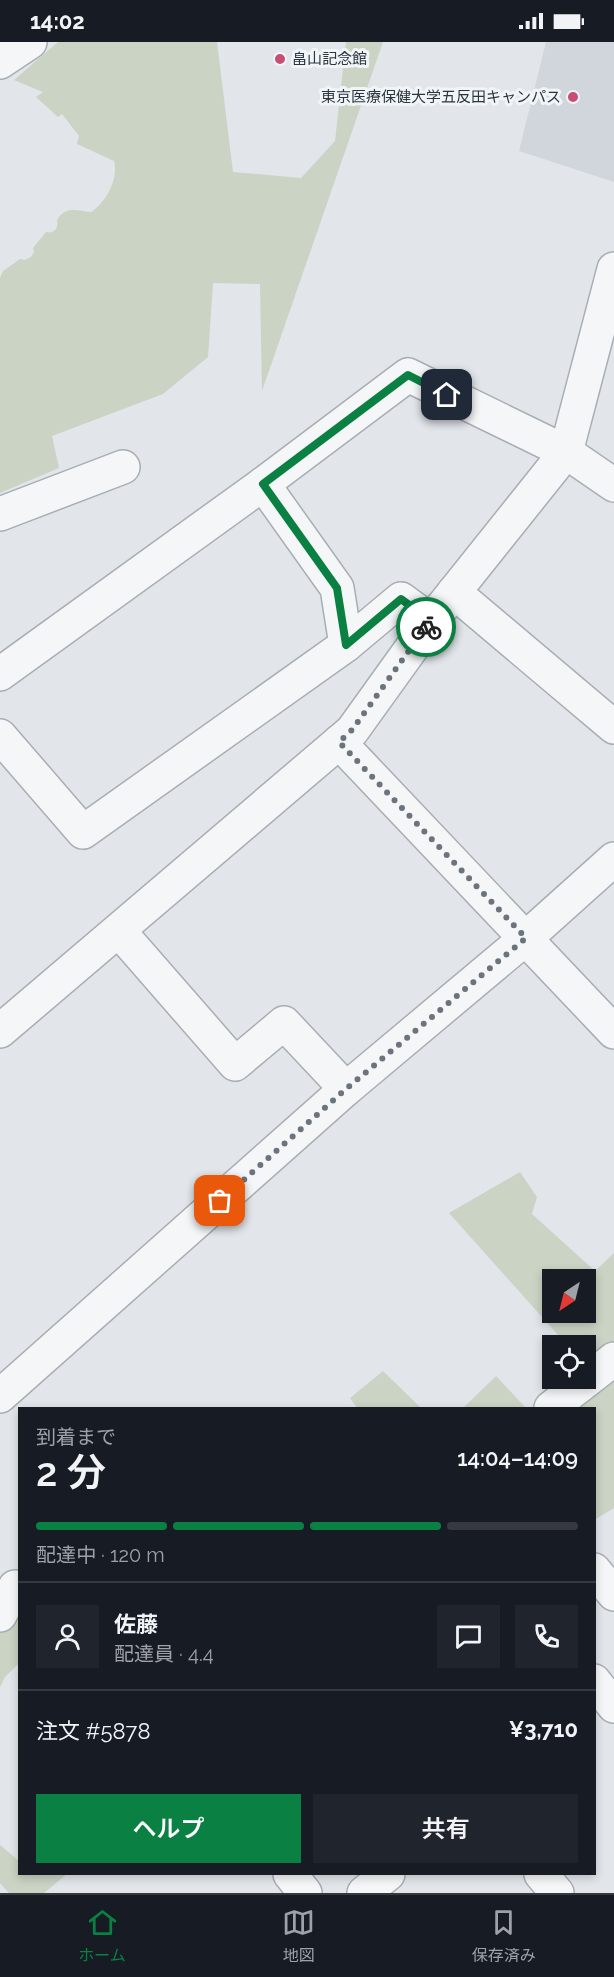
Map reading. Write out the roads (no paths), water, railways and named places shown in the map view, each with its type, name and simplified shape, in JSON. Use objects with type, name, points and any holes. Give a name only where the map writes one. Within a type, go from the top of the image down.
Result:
[{"type":"street","points":[[0,62],[30,42]]},
{"type":"street","points":[[0,1031],[352,730],[431,621],[566,452],[612,281]]},
{"type":"street","points":[[0,675],[263,484],[408,375],[566,452],[614,485]]},
{"type":"street","points":[[0,514],[123,467]]},
{"type":"street","points":[[263,484],[337,588],[346,645]]},
{"type":"street","points":[[454,592],[614,727]]},
{"type":"street","points":[[0,736],[83,832],[346,645],[401,599],[431,621]]},
{"type":"street","points":[[339,742],[614,1032]]},
{"type":"street","points":[[0,1396],[346,1089],[526,938],[614,859]]},
{"type":"street","points":[[119,931],[235,1064],[284,1023],[346,1089]]},
{"type":"street","points":[[553,1407],[614,1359]]},
{"type":"street","points":[[596,1572],[614,1594]]},
{"type":"street","points":[[0,1615],[12,1583]]},
{"type":"street","points":[[291,1875],[305,1893]]},
{"type":"street","points":[[364,1893],[387,1875]]},
{"type":"street","points":[[542,1875],[557,1893]]},
{"type":"place","name":"畠山記念館","points":[[280,59]]},
{"type":"place","name":"東京医療保健大学五反田キャンパス","points":[[573,97]]}]
